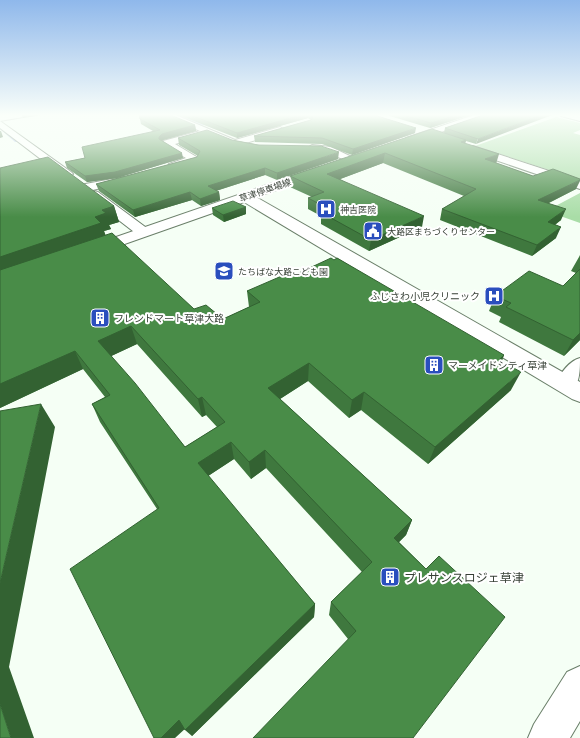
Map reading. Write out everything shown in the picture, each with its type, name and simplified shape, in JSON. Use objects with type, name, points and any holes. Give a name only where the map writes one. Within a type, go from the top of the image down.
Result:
[{"type":"main road","name":"草津停車場線","points":[[78,256],[143,232],[359,158]]},
{"type":"main road","points":[[246,197],[572,388]]},
{"type":"main road","points":[[548,738],[580,685]]},
{"type":"street","points":[[34,148],[45,159],[143,232]]},
{"type":"street","points":[[163,169],[195,159],[176,148]]},
{"type":"street","points":[[319,148],[327,149],[359,158]]},
{"type":"street","points":[[473,148],[580,185]]},
{"type":"street","points":[[30,163],[45,159]]},
{"type":"street","points":[[84,188],[133,177]]},
{"type":"street","points":[[572,388],[580,365]]},
{"type":"green space","points":[[483,148],[580,148],[580,180]]},
{"type":"green space","points":[[580,193],[580,223],[546,211]]},
{"type":"building","points":[[82,148],[175,148],[182,153],[115,172],[85,176],[65,162],[85,158]]},
{"type":"building","points":[[196,148],[328,148],[339,152],[277,173],[265,168],[208,186],[219,192],[200,199],[190,192],[133,210],[96,184],[197,157],[200,151]]},
{"type":"building","points":[[373,148],[481,148],[499,154],[485,159],[533,176],[553,169],[580,180],[538,200],[566,209],[548,222],[561,227],[537,245],[442,209],[476,189],[385,153],[327,174],[424,216],[371,240],[322,213],[331,210],[308,198],[324,192],[290,176]]},
{"type":"building","points":[[48,157],[114,206],[102,210],[106,213],[95,217],[101,223],[0,257],[0,168]]},
{"type":"building","points":[[233,201],[246,207],[223,215],[212,208]]},
{"type":"building","points":[[112,233],[194,309],[206,305],[223,319],[260,302],[247,291],[284,275],[288,278],[331,258],[334,260],[337,258],[504,355],[499,360],[521,372],[435,447],[364,392],[352,400],[309,363],[268,388],[412,520],[394,538],[426,569],[439,556],[505,617],[413,738],[253,738],[356,631],[331,602],[372,562],[265,450],[249,462],[231,442],[198,463],[315,604],[185,730],[179,720],[161,738],[154,738],[70,569],[159,508],[92,404],[110,395],[75,351],[0,384],[0,270]],"holes":[[[131,326],[198,399],[202,397],[225,422],[185,447],[135,383],[98,341]]]},
{"type":"building","points":[[580,269],[580,333],[573,340],[506,307],[511,303],[495,296],[529,271],[563,286]]},
{"type":"building","points":[[41,404],[0,583],[0,411]]},
{"type":"building","points":[[0,704],[11,738],[0,738]]},
{"type":"place","name":"神吉医院","points":[[326,209]]},
{"type":"place","name":"大路区まちづくりセンター","points":[[373,231]]},
{"type":"place","name":"たちばな大路こども園","points":[[224,271]]},
{"type":"place","name":"ふじさわ小児クリニック","points":[[494,296]]},
{"type":"place","name":"フレンドマート草津大路","points":[[100,318]]},
{"type":"place","name":"マーメイドシティ草津","points":[[434,365]]},
{"type":"place","name":"プレサンスロジェ草津","points":[[390,577]]}]
